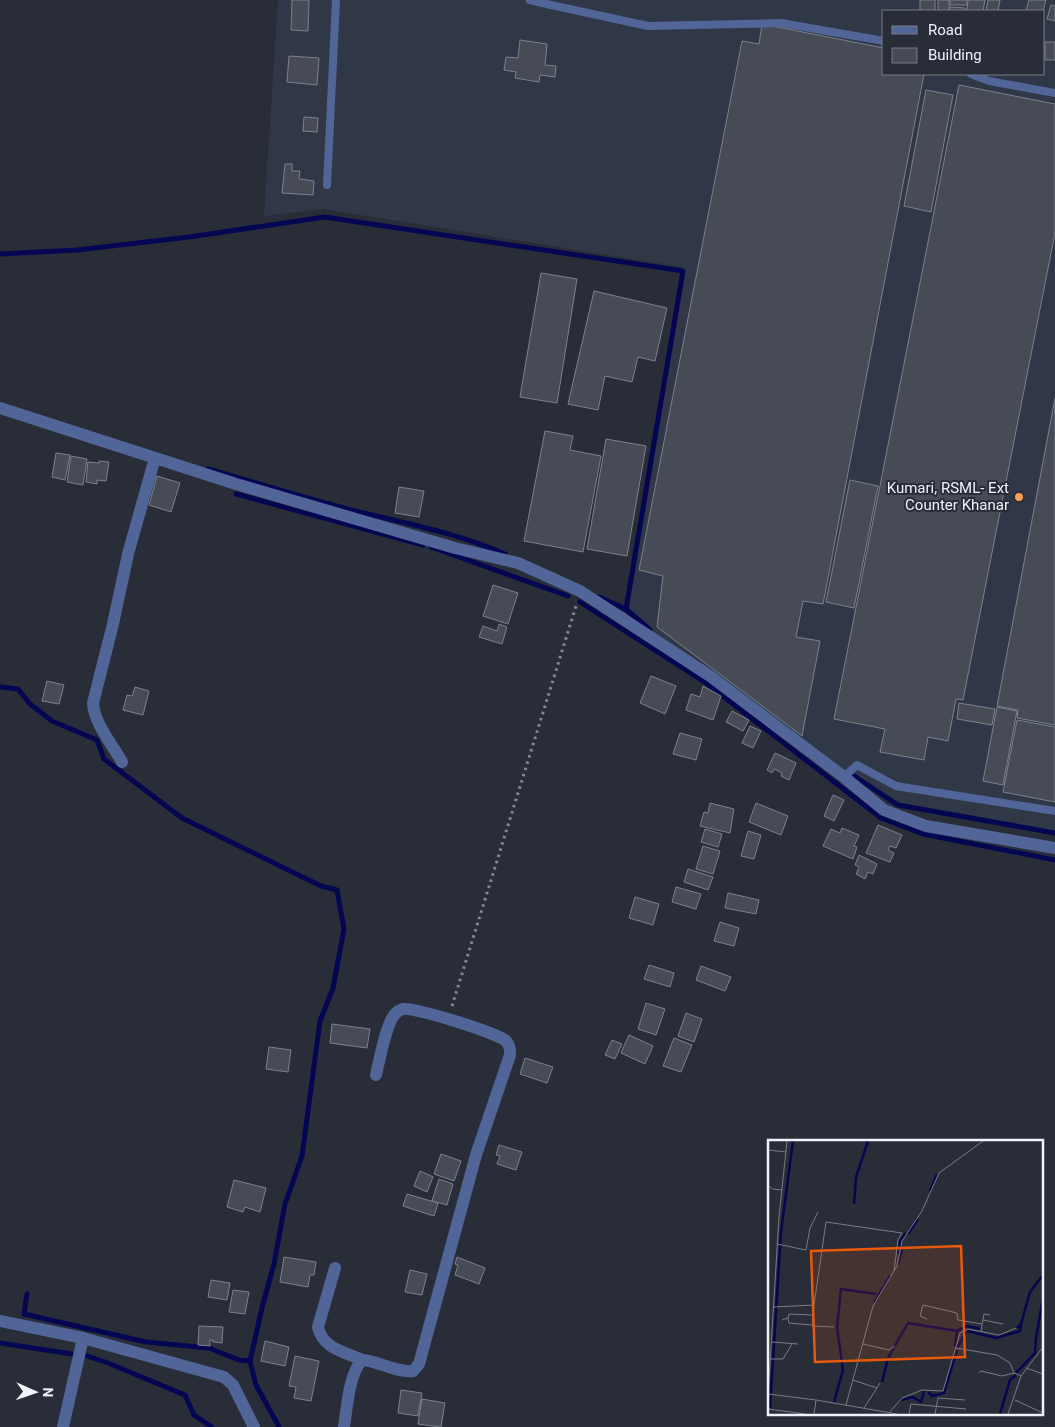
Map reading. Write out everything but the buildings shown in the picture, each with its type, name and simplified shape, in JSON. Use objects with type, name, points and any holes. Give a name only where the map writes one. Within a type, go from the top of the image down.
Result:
[{"type":"street","points":[[0,408],[236,484],[455,548],[518,563],[580,591],[710,676],[844,777],[884,810],[926,826],[1055,848]]},
{"type":"street","points":[[122,762],[93,713],[93,702],[113,624],[128,554],[155,458]]},
{"type":"street","points":[[335,1268],[318,1327],[320,1337],[327,1345],[362,1360],[369,1360],[404,1372],[413,1371],[419,1364],[476,1155],[510,1055],[510,1048],[506,1041],[497,1035],[449,1020],[403,1009],[395,1013],[387,1031],[376,1075]]},
{"type":"street","points":[[0,1321],[83,1338],[224,1376],[232,1386],[254,1427]]},
{"type":"street","points":[[63,1427],[83,1338]]},
{"type":"street","points":[[344,1427],[354,1376],[362,1360]]},
{"type":"lane","points":[[327,185],[336,0]]},
{"type":"lane","points":[[530,0],[542,1],[648,26],[781,23],[882,41]]},
{"type":"lane","points":[[974,75],[989,81],[1055,94]]},
{"type":"lane","points":[[844,777],[857,766],[896,786],[1055,811]]},
{"type":"path","points":[[449,1020],[580,591]]},
{"type":"shaded area","points":[[278,0],[1055,0],[1055,832],[898,805],[811,749],[653,633],[626,609],[683,271],[682,267],[324,209],[264,216]]},
{"type":"waterway","points":[[0,254],[77,250],[189,237],[325,217],[683,271],[626,609]]},
{"type":"waterway","points":[[208,469],[336,506],[450,534],[505,554]]},
{"type":"waterway","points":[[236,494],[423,545]]},
{"type":"waterway","points":[[431,547],[568,596]]},
{"type":"waterway","points":[[599,597],[626,609],[650,630]]},
{"type":"waterway","points":[[580,602],[706,683],[881,818],[923,834],[1055,860]]},
{"type":"waterway","points":[[0,687],[18,689],[30,704],[52,721],[97,740],[104,759],[182,818],[321,886],[337,890],[344,929],[333,988],[320,1021],[302,1156],[285,1204],[274,1264],[250,1361],[256,1385],[279,1427]]},
{"type":"waterway","points":[[848,772],[898,805],[1055,833]]},
{"type":"waterway","points":[[27,1294],[24,1314],[146,1342],[209,1348],[239,1360],[250,1361]]},
{"type":"waterway","points":[[0,1343],[72,1354]]},
{"type":"waterway","points":[[87,1356],[185,1395],[194,1415],[212,1427]]},
{"type":"place","name":"Kumari, RSML- Ext Counter Khanar","points":[[1019,497]]}]
